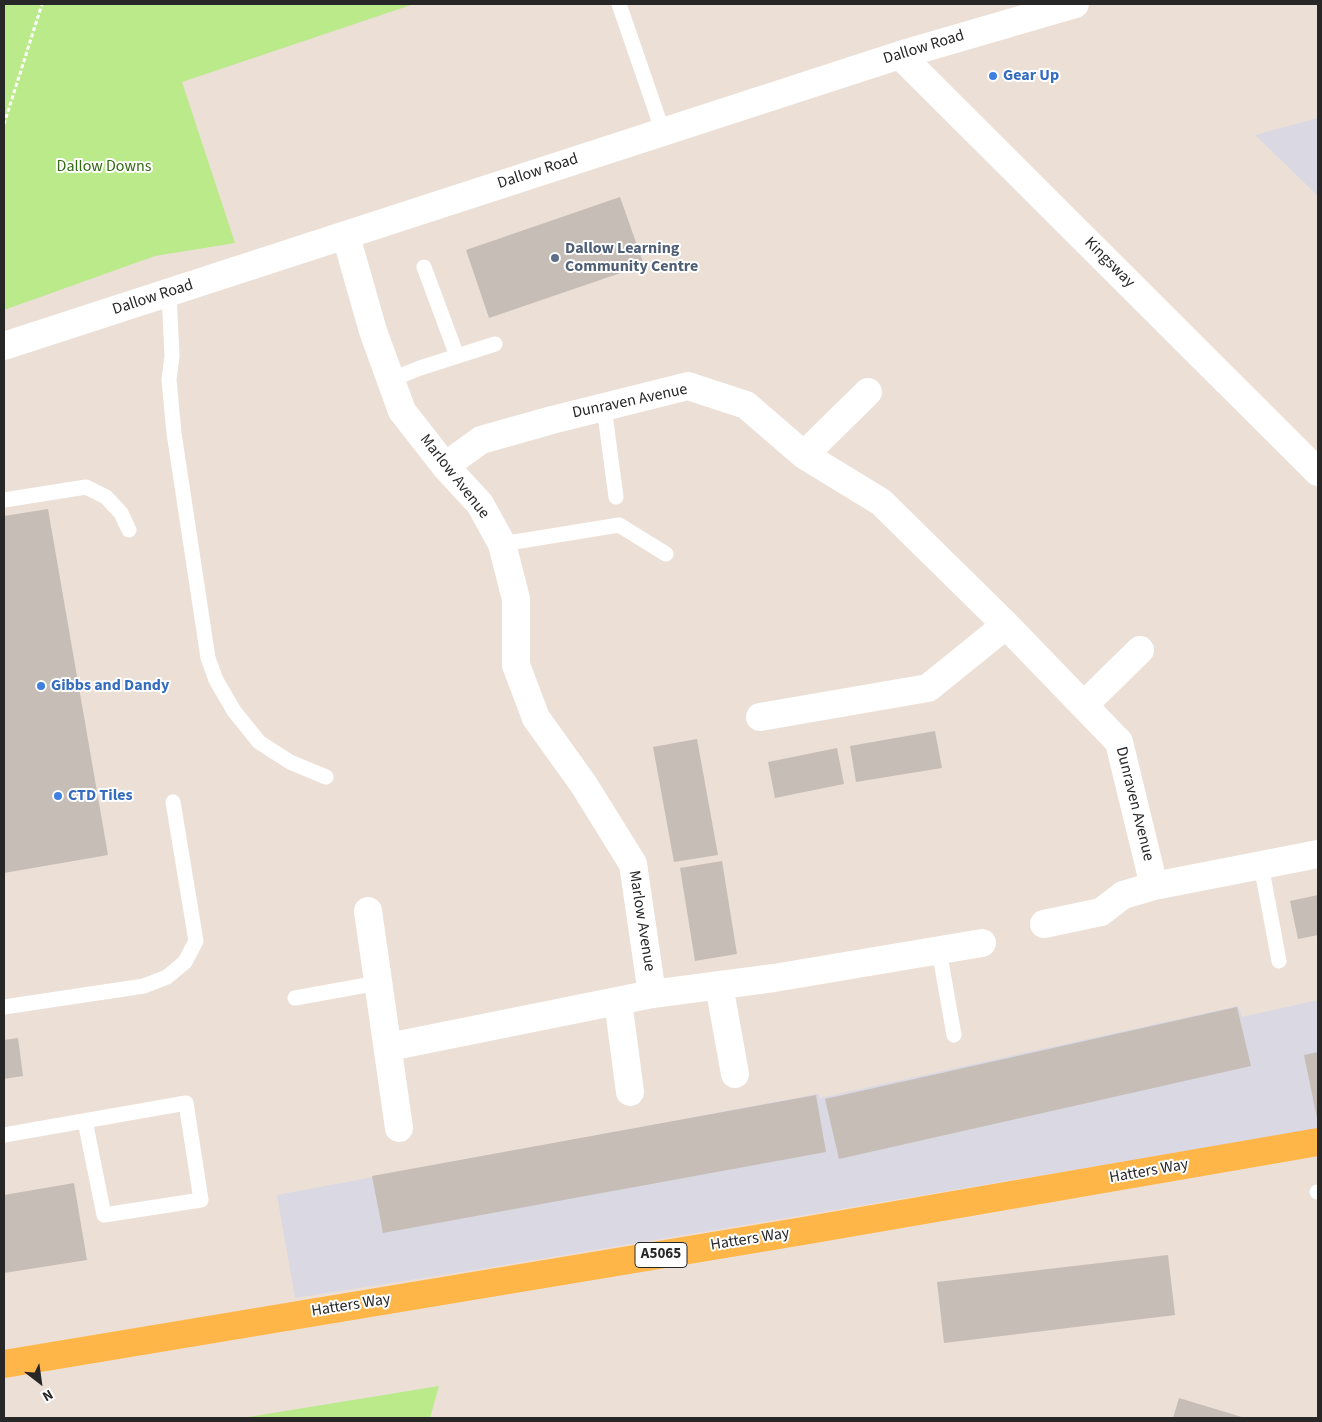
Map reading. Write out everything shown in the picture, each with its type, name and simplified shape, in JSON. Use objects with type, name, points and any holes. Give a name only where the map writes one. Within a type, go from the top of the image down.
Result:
[{"type":"main road","name":"Hatters Way","points":[[4,1364],[861,1221],[1318,1142]]},
{"type":"street","name":"Dallow Road","points":[[4,346],[900,55],[1075,4]]},
{"type":"street","name":"Kingsway","points":[[900,55],[1318,472]]},
{"type":"street","name":"Marlow Avenue","points":[[346,236],[373,331],[402,412],[445,466],[480,504],[502,544],[516,599],[516,665],[536,718],[584,785],[633,864],[652,994]]},
{"type":"street","name":"Dunraven Avenue","points":[[445,466],[481,440],[688,386],[746,405],[804,455],[881,502],[1006,625],[1120,742],[1154,886]]},
{"type":"street","points":[[804,455],[868,392]]},
{"type":"street","points":[[760,717],[928,688],[1006,625]]},
{"type":"street","points":[[1084,705],[1140,650]]},
{"type":"street","points":[[1044,924],[1101,912],[1123,895],[1154,886],[1318,854]]},
{"type":"street","points":[[368,912],[389,1046],[399,1128]]},
{"type":"street","name":"Marlow Avenue","points":[[389,1046],[652,994],[982,943]]},
{"type":"street","points":[[719,985],[735,1074]]},
{"type":"street","points":[[618,1001],[630,1092]]},
{"type":"lane","points":[[619,4],[663,132]]},
{"type":"lane","points":[[424,267],[458,356]]},
{"type":"lane","points":[[169,292],[172,356],[169,380],[171,407],[208,658],[216,680],[234,710],[260,742],[290,762],[326,777]]},
{"type":"lane","points":[[390,380],[495,344]]},
{"type":"lane","points":[[604,407],[616,497]]},
{"type":"lane","points":[[4,500],[86,487],[106,497],[120,513],[129,530]]},
{"type":"lane","points":[[502,544],[619,526],[666,554]]},
{"type":"lane","points":[[4,1007],[144,986],[167,978],[186,962],[196,941],[173,802]]},
{"type":"lane","points":[[1260,865],[1279,961]]},
{"type":"lane","points":[[940,950],[954,1035]]},
{"type":"lane","points":[[295,998],[378,982]]},
{"type":"lane","points":[[4,1135],[186,1103],[201,1200],[104,1215],[85,1121]]},
{"type":"path","points":[[4,124],[42,4]]},
{"type":"shaded area","points":[[1318,118],[1318,196],[1255,135]]},
{"type":"shaded area","points":[[1318,1000],[1318,1129],[480,1269],[295,1298],[277,1195],[818,1094],[820,1098],[1238,1006],[1242,1017]]},
{"type":"green space","name":"Dallow Downs","points":[[4,4],[414,4],[182,82],[235,243],[155,256],[4,310]]},
{"type":"green space","points":[[439,1386],[430,1418],[242,1418]]},
{"type":"building","name":"Dallow Learning Community Centre","points":[[620,197],[644,265],[489,318],[466,250]]},
{"type":"building","name":"Gibbs and Dandy","points":[[48,509],[108,855],[4,873],[4,516]]},
{"type":"building","points":[[935,731],[942,768],[856,782],[850,746]]},
{"type":"building","points":[[697,739],[718,855],[674,862],[653,747]]},
{"type":"building","points":[[837,748],[844,784],[775,798],[768,762]]},
{"type":"building","points":[[722,861],[737,954],[695,961],[680,868]]},
{"type":"building","points":[[1318,895],[1318,935],[1298,939],[1290,901]]},
{"type":"building","points":[[1237,1007],[1251,1066],[839,1159],[825,1099]]},
{"type":"building","points":[[18,1038],[23,1076],[4,1079],[4,1040]]},
{"type":"building","points":[[1318,1052],[1318,1118],[1317,1118],[1304,1055]]},
{"type":"building","points":[[816,1095],[826,1152],[383,1233],[372,1176]]},
{"type":"building","points":[[74,1183],[87,1260],[4,1273],[4,1195]]},
{"type":"building","points":[[1168,1255],[1175,1315],[944,1343],[937,1282]]},
{"type":"building","points":[[1179,1398],[1245,1418],[1173,1418]]},
{"type":"place","name":"Gear Up","points":[[993,76]]},
{"type":"place","name":"Dallow Learning Community Centre","points":[[555,258]]},
{"type":"place","name":"Gibbs and Dandy","points":[[41,686]]},
{"type":"place","name":"CTD Tiles","points":[[58,796]]}]
